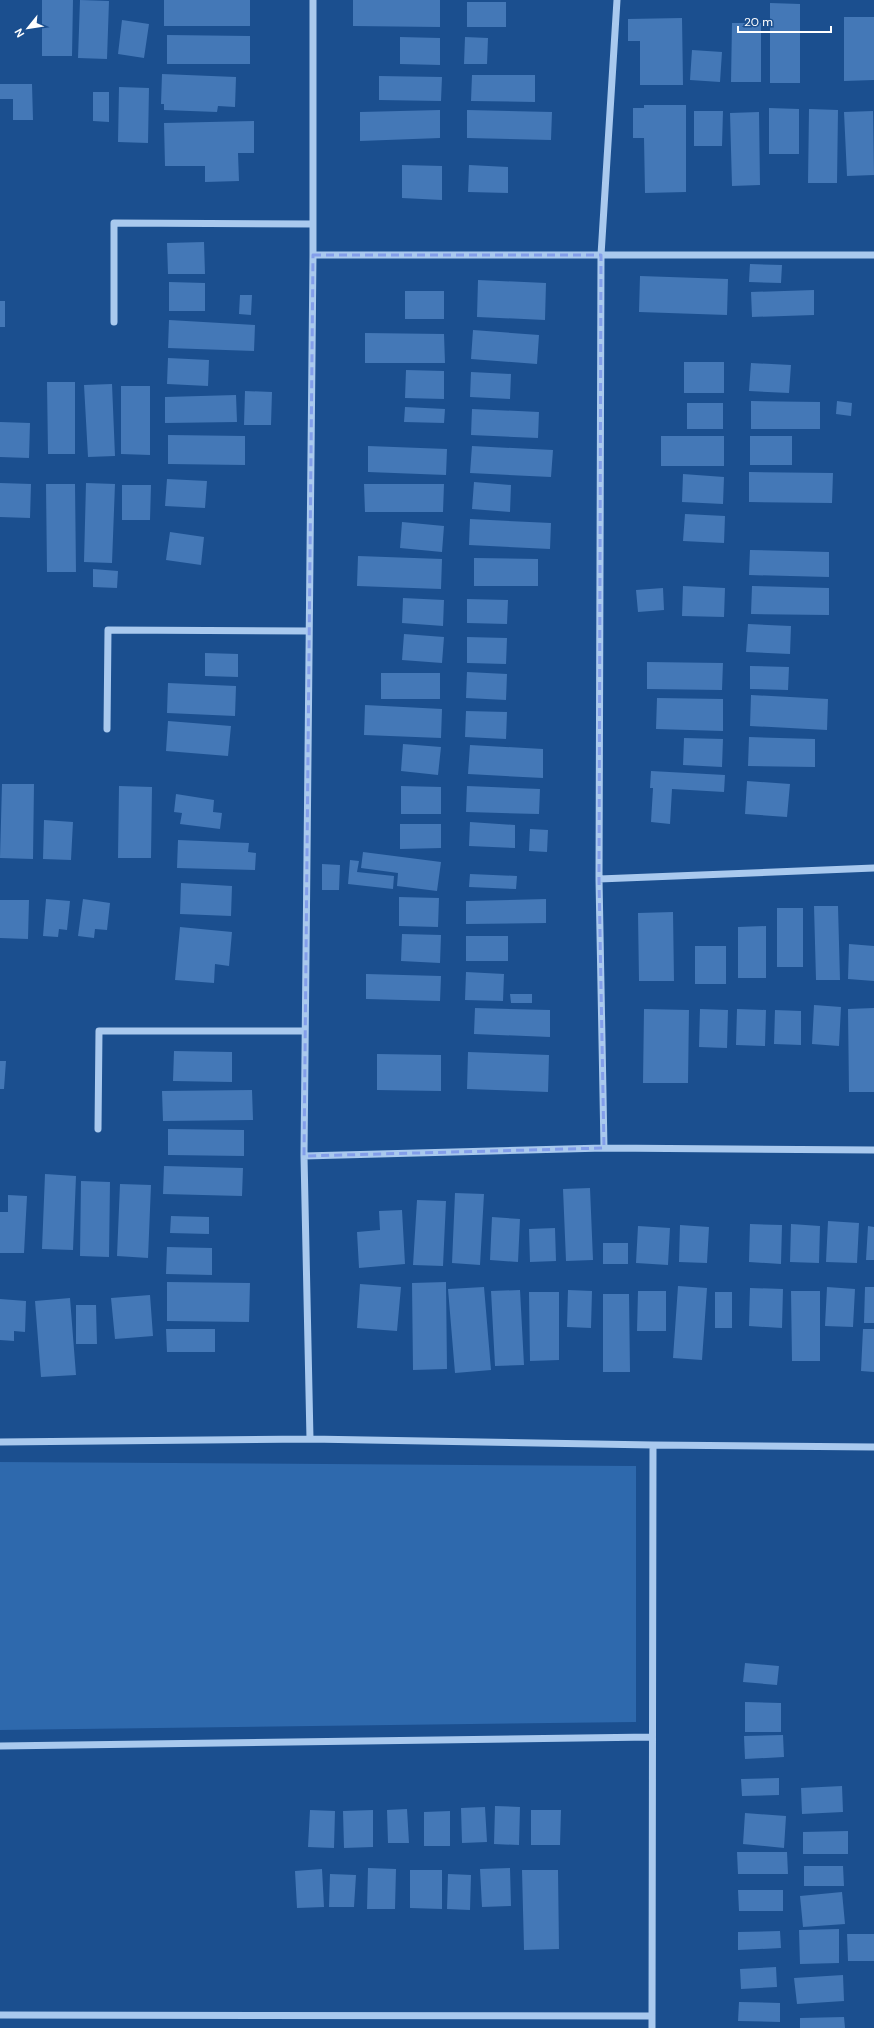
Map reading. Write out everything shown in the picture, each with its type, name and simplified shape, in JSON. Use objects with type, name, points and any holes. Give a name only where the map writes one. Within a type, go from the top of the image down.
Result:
[{"type":"street","points":[[310,1439],[304,1156],[313,255],[313,0]]},
{"type":"street","points":[[604,1148],[599,879],[601,255],[617,0]]},
{"type":"street","points":[[114,322],[114,223],[313,224]]},
{"type":"street","points":[[313,255],[874,255]]},
{"type":"street","points":[[107,729],[108,630],[309,631]]},
{"type":"street","points":[[599,879],[874,868]]},
{"type":"street","points":[[98,1129],[99,1031],[305,1032]]},
{"type":"street","points":[[304,1156],[604,1148],[874,1150]]},
{"type":"street","points":[[0,1442],[310,1439],[874,1447]]},
{"type":"street","points":[[652,2028],[653,1445]]},
{"type":"street","points":[[0,1746],[652,1737]]},
{"type":"street","points":[[0,2015],[652,2016]]},
{"type":"highlighted area","points":[[313,255],[601,255],[599,879],[604,1148],[304,1156]]},
{"type":"shaded area","points":[[0,1462],[636,1466],[636,1722],[0,1730]]},
{"type":"building","points":[[42,0],[73,0],[72,56],[42,56]]},
{"type":"building","points":[[80,0],[109,1],[107,59],[78,58]]},
{"type":"building","points":[[164,0],[250,0],[250,26],[164,26]]},
{"type":"building","points":[[353,0],[440,0],[440,27],[353,26]]},
{"type":"building","points":[[467,2],[506,2],[506,27],[467,27]]},
{"type":"building","points":[[770,3],[800,4],[800,83],[770,83]]},
{"type":"building","points":[[844,17],[874,17],[874,80],[844,81]]},
{"type":"building","points":[[682,18],[683,85],[640,85],[640,41],[628,41],[628,19]]},
{"type":"building","points":[[122,20],[149,24],[144,58],[118,54]]},
{"type":"building","points":[[732,23],[761,23],[761,82],[731,82]]},
{"type":"building","points":[[167,35],[250,36],[250,64],[167,64]]},
{"type":"building","points":[[400,37],[440,38],[440,65],[400,64]]},
{"type":"building","points":[[465,37],[488,38],[487,64],[464,64]]},
{"type":"building","points":[[692,50],[722,52],[720,82],[690,80]]},
{"type":"building","points":[[162,74],[236,77],[235,107],[218,106],[217,112],[164,110],[164,104],[161,104]]},
{"type":"building","points":[[472,75],[535,75],[535,102],[471,101]]},
{"type":"building","points":[[379,76],[442,77],[441,101],[379,100]]},
{"type":"building","points":[[0,84],[32,84],[33,120],[13,120],[13,99],[0,99]]},
{"type":"building","points":[[119,87],[149,88],[148,143],[118,142]]},
{"type":"building","points":[[93,92],[109,92],[109,122],[93,121]]},
{"type":"building","points":[[644,105],[686,105],[686,192],[645,193],[644,138],[633,138],[633,108],[644,108]]},
{"type":"building","points":[[769,108],[799,109],[799,154],[769,154]]},
{"type":"building","points":[[809,109],[838,110],[837,183],[808,183]]},
{"type":"building","points":[[440,110],[440,138],[360,141],[360,112]]},
{"type":"building","points":[[467,110],[552,112],[551,140],[467,138]]},
{"type":"building","points":[[694,111],[723,111],[722,146],[694,146]]},
{"type":"building","points":[[873,111],[874,175],[847,176],[844,112]]},
{"type":"building","points":[[759,112],[760,185],[732,186],[730,113]]},
{"type":"building","points":[[254,121],[254,153],[238,153],[239,181],[205,182],[205,166],[165,166],[164,123]]},
{"type":"building","points":[[402,165],[442,166],[442,200],[402,198]]},
{"type":"building","points":[[469,165],[508,167],[508,193],[468,192]]},
{"type":"building","points":[[204,242],[205,274],[168,274],[167,243]]},
{"type":"building","points":[[750,264],[782,265],[781,283],[749,282]]},
{"type":"building","points":[[640,276],[728,279],[727,315],[639,312]]},
{"type":"building","points":[[478,280],[546,283],[545,320],[477,317]]},
{"type":"building","points":[[169,282],[205,283],[205,311],[169,311]]},
{"type":"building","points":[[814,290],[814,315],[752,317],[751,292]]},
{"type":"building","points":[[405,291],[444,291],[444,319],[405,319]]},
{"type":"building","points":[[240,295],[252,295],[251,315],[239,314]]},
{"type":"building","points":[[0,301],[5,301],[5,327],[0,327]]},
{"type":"building","points":[[169,320],[255,325],[254,351],[168,348]]},
{"type":"building","points":[[473,330],[539,335],[537,364],[471,359]]},
{"type":"building","points":[[365,333],[444,334],[445,363],[365,363]]},
{"type":"building","points":[[168,358],[209,360],[208,386],[167,384]]},
{"type":"building","points":[[684,362],[724,362],[724,393],[684,393]]},
{"type":"building","points":[[751,363],[791,365],[789,393],[749,391]]},
{"type":"building","points":[[406,370],[444,371],[444,399],[405,398]]},
{"type":"building","points":[[471,372],[511,374],[510,399],[470,397]]},
{"type":"building","points":[[47,382],[75,382],[75,454],[48,454]]},
{"type":"building","points":[[112,384],[115,456],[88,457],[84,385]]},
{"type":"building","points":[[121,386],[150,386],[150,455],[121,454]]},
{"type":"building","points":[[245,391],[272,392],[271,425],[244,425]]},
{"type":"building","points":[[236,395],[237,422],[165,423],[165,397]]},
{"type":"building","points":[[751,401],[820,402],[820,429],[751,429]]},
{"type":"building","points":[[837,401],[852,403],[851,416],[836,414]]},
{"type":"building","points":[[687,403],[723,403],[723,429],[687,429]]},
{"type":"building","points":[[405,407],[445,409],[444,423],[404,422]]},
{"type":"building","points":[[472,409],[539,412],[538,438],[471,435]]},
{"type":"building","points":[[0,422],[30,423],[29,458],[0,457]]},
{"type":"building","points":[[168,435],[245,436],[245,465],[168,464]]},
{"type":"building","points":[[661,436],[724,436],[724,466],[661,466]]},
{"type":"building","points":[[750,436],[792,436],[792,465],[750,465]]},
{"type":"building","points":[[368,446],[447,449],[446,475],[368,472]]},
{"type":"building","points":[[472,446],[553,450],[551,477],[470,473]]},
{"type":"building","points":[[749,472],[833,473],[832,503],[749,502]]},
{"type":"building","points":[[683,474],[724,477],[723,504],[682,502]]},
{"type":"building","points":[[167,479],[207,481],[205,508],[165,506]]},
{"type":"building","points":[[474,482],[511,485],[510,512],[472,509]]},
{"type":"building","points":[[0,483],[31,484],[30,518],[0,517]]},
{"type":"building","points":[[86,483],[115,484],[112,563],[84,562]]},
{"type":"building","points":[[46,484],[75,484],[76,572],[47,572]]},
{"type":"building","points":[[364,484],[444,484],[443,512],[365,512]]},
{"type":"building","points":[[122,485],[151,485],[150,520],[122,520]]},
{"type":"building","points":[[685,514],[725,516],[724,543],[683,541]]},
{"type":"building","points":[[470,519],[551,523],[550,549],[469,545]]},
{"type":"building","points":[[402,522],[444,526],[442,552],[400,548]]},
{"type":"building","points":[[170,532],[204,537],[201,565],[166,560]]},
{"type":"building","points":[[750,550],[829,552],[829,577],[749,575]]},
{"type":"building","points":[[358,556],[442,559],[441,589],[357,586]]},
{"type":"building","points":[[474,558],[538,559],[538,586],[474,586]]},
{"type":"building","points":[[93,569],[118,571],[117,588],[93,587]]},
{"type":"building","points":[[683,586],[725,588],[724,617],[682,616]]},
{"type":"building","points":[[752,586],[829,588],[829,615],[751,614]]},
{"type":"building","points":[[663,588],[664,610],[638,612],[636,590]]},
{"type":"building","points":[[403,598],[444,600],[443,626],[402,623]]},
{"type":"building","points":[[467,599],[508,600],[507,624],[467,623]]},
{"type":"building","points":[[748,624],[791,626],[790,654],[746,652]]},
{"type":"building","points":[[404,634],[444,637],[442,663],[402,660]]},
{"type":"building","points":[[467,637],[507,638],[506,664],[467,663]]},
{"type":"building","points":[[205,653],[238,654],[238,677],[205,676]]},
{"type":"building","points":[[647,662],[723,663],[722,690],[647,689]]},
{"type":"building","points":[[750,666],[789,667],[788,690],[750,689]]},
{"type":"building","points":[[467,672],[507,674],[506,700],[466,698]]},
{"type":"building","points":[[381,673],[440,673],[440,699],[381,699]]},
{"type":"building","points":[[168,683],[236,686],[235,716],[167,713]]},
{"type":"building","points":[[751,695],[828,699],[827,730],[750,726]]},
{"type":"building","points":[[657,698],[723,699],[723,731],[656,729]]},
{"type":"building","points":[[365,705],[442,709],[441,738],[364,735]]},
{"type":"building","points":[[466,711],[507,712],[506,739],[465,737]]},
{"type":"building","points":[[168,721],[231,726],[228,756],[166,751]]},
{"type":"building","points":[[749,737],[815,739],[815,767],[748,766]]},
{"type":"building","points":[[684,738],[723,739],[722,767],[683,765]]},
{"type":"building","points":[[403,744],[441,747],[438,775],[401,771]]},
{"type":"building","points":[[470,745],[543,749],[543,778],[468,774]]},
{"type":"building","points":[[651,771],[725,775],[724,792],[672,789],[670,824],[651,822],[653,788],[650,788]]},
{"type":"building","points":[[747,781],[790,784],[787,817],[745,814]]},
{"type":"building","points":[[2,784],[34,784],[33,859],[0,858]]},
{"type":"building","points":[[119,786],[152,787],[151,858],[118,858]]},
{"type":"building","points":[[401,786],[441,787],[441,814],[401,814]]},
{"type":"building","points":[[467,786],[540,789],[539,814],[466,812]]},
{"type":"building","points":[[176,794],[214,800],[213,812],[222,813],[220,829],[180,824],[182,813],[174,812]]},
{"type":"building","points":[[44,820],[73,822],[71,860],[43,859]]},
{"type":"building","points":[[470,822],[515,825],[515,848],[469,846]]},
{"type":"building","points":[[400,824],[441,824],[441,848],[400,849]]},
{"type":"building","points":[[530,829],[548,830],[547,852],[529,851]]},
{"type":"building","points":[[178,840],[249,843],[248,852],[256,853],[255,870],[177,868]]},
{"type":"building","points":[[363,852],[441,862],[437,891],[397,886],[398,873],[361,868]]},
{"type":"building","points":[[350,860],[359,861],[357,872],[394,876],[393,889],[348,884]]},
{"type":"building","points":[[322,864],[340,865],[339,890],[322,890]]},
{"type":"building","points":[[470,874],[517,876],[516,889],[469,887]]},
{"type":"building","points":[[181,883],[232,886],[231,916],[180,914]]},
{"type":"building","points":[[399,897],[439,898],[438,927],[399,926]]},
{"type":"building","points":[[46,899],[70,901],[67,930],[59,929],[58,937],[43,936]]},
{"type":"building","points":[[83,899],[110,903],[107,930],[95,929],[94,938],[78,936]]},
{"type":"building","points":[[546,899],[546,923],[466,924],[466,901]]},
{"type":"building","points":[[0,900],[29,900],[28,939],[0,938]]},
{"type":"building","points":[[814,906],[838,906],[840,980],[816,980]]},
{"type":"building","points":[[777,908],[803,908],[803,967],[777,967]]},
{"type":"building","points":[[673,912],[674,981],[639,981],[638,913]]},
{"type":"building","points":[[766,926],[766,978],[738,978],[738,927]]},
{"type":"building","points":[[180,927],[232,932],[229,966],[215,964],[214,983],[175,980]]},
{"type":"building","points":[[402,934],[441,935],[440,963],[401,961]]},
{"type":"building","points":[[466,936],[508,936],[508,961],[466,961]]},
{"type":"building","points":[[849,944],[874,946],[874,981],[848,979]]},
{"type":"building","points":[[695,946],[726,946],[726,984],[695,984]]},
{"type":"building","points":[[466,972],[504,974],[503,1001],[465,1000]]},
{"type":"building","points":[[366,974],[441,976],[440,1001],[366,999]]},
{"type":"building","points":[[510,994],[532,994],[532,1003],[511,1003]]},
{"type":"building","points":[[814,1005],[841,1007],[839,1046],[812,1044]]},
{"type":"building","points":[[475,1008],[550,1010],[550,1037],[474,1034]]},
{"type":"building","points":[[874,1008],[874,1092],[849,1092],[848,1009]]},
{"type":"building","points":[[644,1009],[689,1010],[688,1083],[643,1083]]},
{"type":"building","points":[[700,1009],[728,1010],[727,1048],[699,1047]]},
{"type":"building","points":[[737,1009],[766,1010],[765,1046],[736,1045]]},
{"type":"building","points":[[775,1010],[801,1011],[801,1045],[774,1044]]},
{"type":"building","points":[[174,1051],[232,1052],[232,1082],[173,1081]]},
{"type":"building","points":[[468,1052],[549,1055],[548,1092],[467,1089]]},
{"type":"building","points":[[377,1054],[441,1055],[441,1091],[377,1090]]},
{"type":"building","points":[[0,1061],[6,1061],[4,1089],[0,1089]]},
{"type":"building","points":[[252,1090],[253,1120],[163,1121],[162,1091]]},
{"type":"building","points":[[168,1129],[244,1130],[244,1156],[168,1155]]},
{"type":"building","points":[[164,1166],[243,1168],[242,1196],[163,1194]]},
{"type":"building","points":[[45,1174],[76,1176],[73,1250],[42,1249]]},
{"type":"building","points":[[81,1181],[110,1182],[109,1257],[80,1256]]},
{"type":"building","points":[[120,1184],[151,1185],[148,1258],[117,1256]]},
{"type":"building","points":[[590,1188],[593,1260],[566,1261],[563,1189]]},
{"type":"building","points":[[455,1193],[484,1194],[480,1265],[452,1263]]},
{"type":"building","points":[[8,1195],[27,1196],[24,1253],[0,1253],[0,1212],[8,1212]]},
{"type":"building","points":[[417,1200],[446,1201],[443,1266],[413,1265]]},
{"type":"building","points":[[402,1210],[405,1264],[359,1268],[357,1232],[380,1230],[379,1211]]},
{"type":"building","points":[[171,1216],[209,1217],[209,1234],[170,1233]]},
{"type":"building","points":[[492,1217],[520,1219],[518,1262],[490,1260]]},
{"type":"building","points":[[828,1221],[859,1223],[857,1263],[826,1262]]},
{"type":"building","points":[[750,1224],[782,1225],[781,1264],[749,1262]]},
{"type":"building","points":[[791,1224],[820,1226],[819,1263],[790,1262]]},
{"type":"building","points":[[680,1225],[709,1227],[707,1263],[679,1262]]},
{"type":"building","points":[[638,1226],[670,1228],[668,1265],[636,1263]]},
{"type":"building","points":[[868,1226],[874,1227],[874,1260],[866,1260]]},
{"type":"building","points":[[555,1228],[556,1261],[530,1262],[529,1229]]},
{"type":"building","points":[[603,1243],[628,1243],[628,1264],[603,1264]]},
{"type":"building","points":[[167,1247],[212,1248],[212,1275],[166,1274]]},
{"type":"building","points":[[167,1282],[250,1283],[249,1322],[167,1321]]},
{"type":"building","points":[[446,1282],[447,1369],[413,1370],[412,1283]]},
{"type":"building","points":[[360,1284],[401,1287],[397,1331],[357,1328]]},
{"type":"building","points":[[678,1286],[707,1288],[702,1360],[673,1358]]},
{"type":"building","points":[[484,1287],[491,1370],[455,1373],[448,1289]]},
{"type":"building","points":[[827,1287],[855,1289],[853,1327],[825,1326]]},
{"type":"building","points":[[865,1287],[874,1287],[874,1323],[864,1323]]},
{"type":"building","points":[[750,1288],[783,1289],[782,1328],[749,1326]]},
{"type":"building","points":[[520,1290],[524,1365],[495,1366],[491,1291]]},
{"type":"building","points":[[568,1290],[592,1291],[591,1328],[567,1327]]},
{"type":"building","points":[[638,1291],[666,1291],[666,1331],[637,1331]]},
{"type":"building","points":[[791,1291],[820,1291],[820,1361],[792,1361]]},
{"type":"building","points":[[529,1292],[559,1292],[559,1360],[530,1361]]},
{"type":"building","points":[[715,1292],[732,1292],[732,1328],[715,1328]]},
{"type":"building","points":[[603,1294],[629,1294],[630,1372],[603,1372]]},
{"type":"building","points":[[150,1295],[153,1336],[115,1339],[111,1298]]},
{"type":"building","points":[[70,1298],[76,1375],[41,1377],[35,1301]]},
{"type":"building","points":[[0,1299],[26,1301],[25,1332],[14,1331],[14,1341],[0,1340]]},
{"type":"building","points":[[76,1305],[96,1305],[97,1344],[76,1344]]},
{"type":"building","points":[[166,1329],[215,1329],[215,1352],[167,1352]]},
{"type":"building","points":[[863,1329],[874,1329],[874,1372],[861,1371]]},
{"type":"building","points":[[745,1663],[779,1666],[777,1685],[743,1682]]},
{"type":"building","points":[[745,1702],[781,1703],[781,1732],[745,1732]]},
{"type":"building","points":[[783,1735],[784,1757],[745,1759],[744,1736]]},
{"type":"building","points":[[779,1778],[779,1795],[742,1796],[741,1779]]},
{"type":"building","points":[[842,1786],[843,1812],[802,1814],[801,1788]]},
{"type":"building","points":[[495,1806],[520,1807],[519,1845],[494,1844]]},
{"type":"building","points":[[485,1807],[487,1842],[462,1843],[461,1808]]},
{"type":"building","points":[[407,1809],[409,1843],[388,1843],[387,1810]]},
{"type":"building","points":[[310,1810],[335,1811],[334,1848],[308,1847]]},
{"type":"building","points":[[373,1810],[373,1847],[344,1848],[343,1811]]},
{"type":"building","points":[[531,1810],[561,1810],[560,1845],[531,1845]]},
{"type":"building","points":[[450,1811],[450,1846],[424,1846],[424,1812]]},
{"type":"building","points":[[745,1813],[786,1816],[784,1848],[743,1844]]},
{"type":"building","points":[[848,1831],[848,1854],[803,1854],[803,1832]]},
{"type":"building","points":[[737,1852],[787,1852],[788,1874],[738,1874]]},
{"type":"building","points":[[804,1866],[843,1866],[844,1886],[804,1886]]},
{"type":"building","points":[[368,1868],[396,1869],[395,1909],[367,1909]]},
{"type":"building","points":[[510,1868],[511,1906],[482,1907],[480,1869]]},
{"type":"building","points":[[322,1869],[324,1907],[297,1908],[295,1871]]},
{"type":"building","points":[[410,1870],[442,1870],[442,1909],[410,1908]]},
{"type":"building","points":[[522,1870],[558,1870],[559,1949],[524,1950]]},
{"type":"building","points":[[330,1874],[356,1875],[354,1907],[329,1907]]},
{"type":"building","points":[[448,1874],[471,1875],[470,1910],[447,1909]]},
{"type":"building","points":[[738,1890],[783,1890],[783,1911],[739,1911]]},
{"type":"building","points":[[842,1892],[845,1924],[803,1927],[800,1896]]},
{"type":"building","points":[[839,1929],[839,1963],[800,1964],[799,1930]]},
{"type":"building","points":[[780,1931],[781,1948],[738,1950],[738,1932]]},
{"type":"building","points":[[847,1934],[874,1934],[874,1961],[848,1961]]},
{"type":"building","points":[[776,1967],[777,1987],[741,1989],[740,1969]]},
{"type":"building","points":[[843,1975],[844,2001],[797,2004],[794,1978]]},
{"type":"building","points":[[739,2002],[780,2003],[780,2022],[738,2021]]},
{"type":"building","points":[[844,2017],[845,2028],[800,2028],[800,2018]]}]
